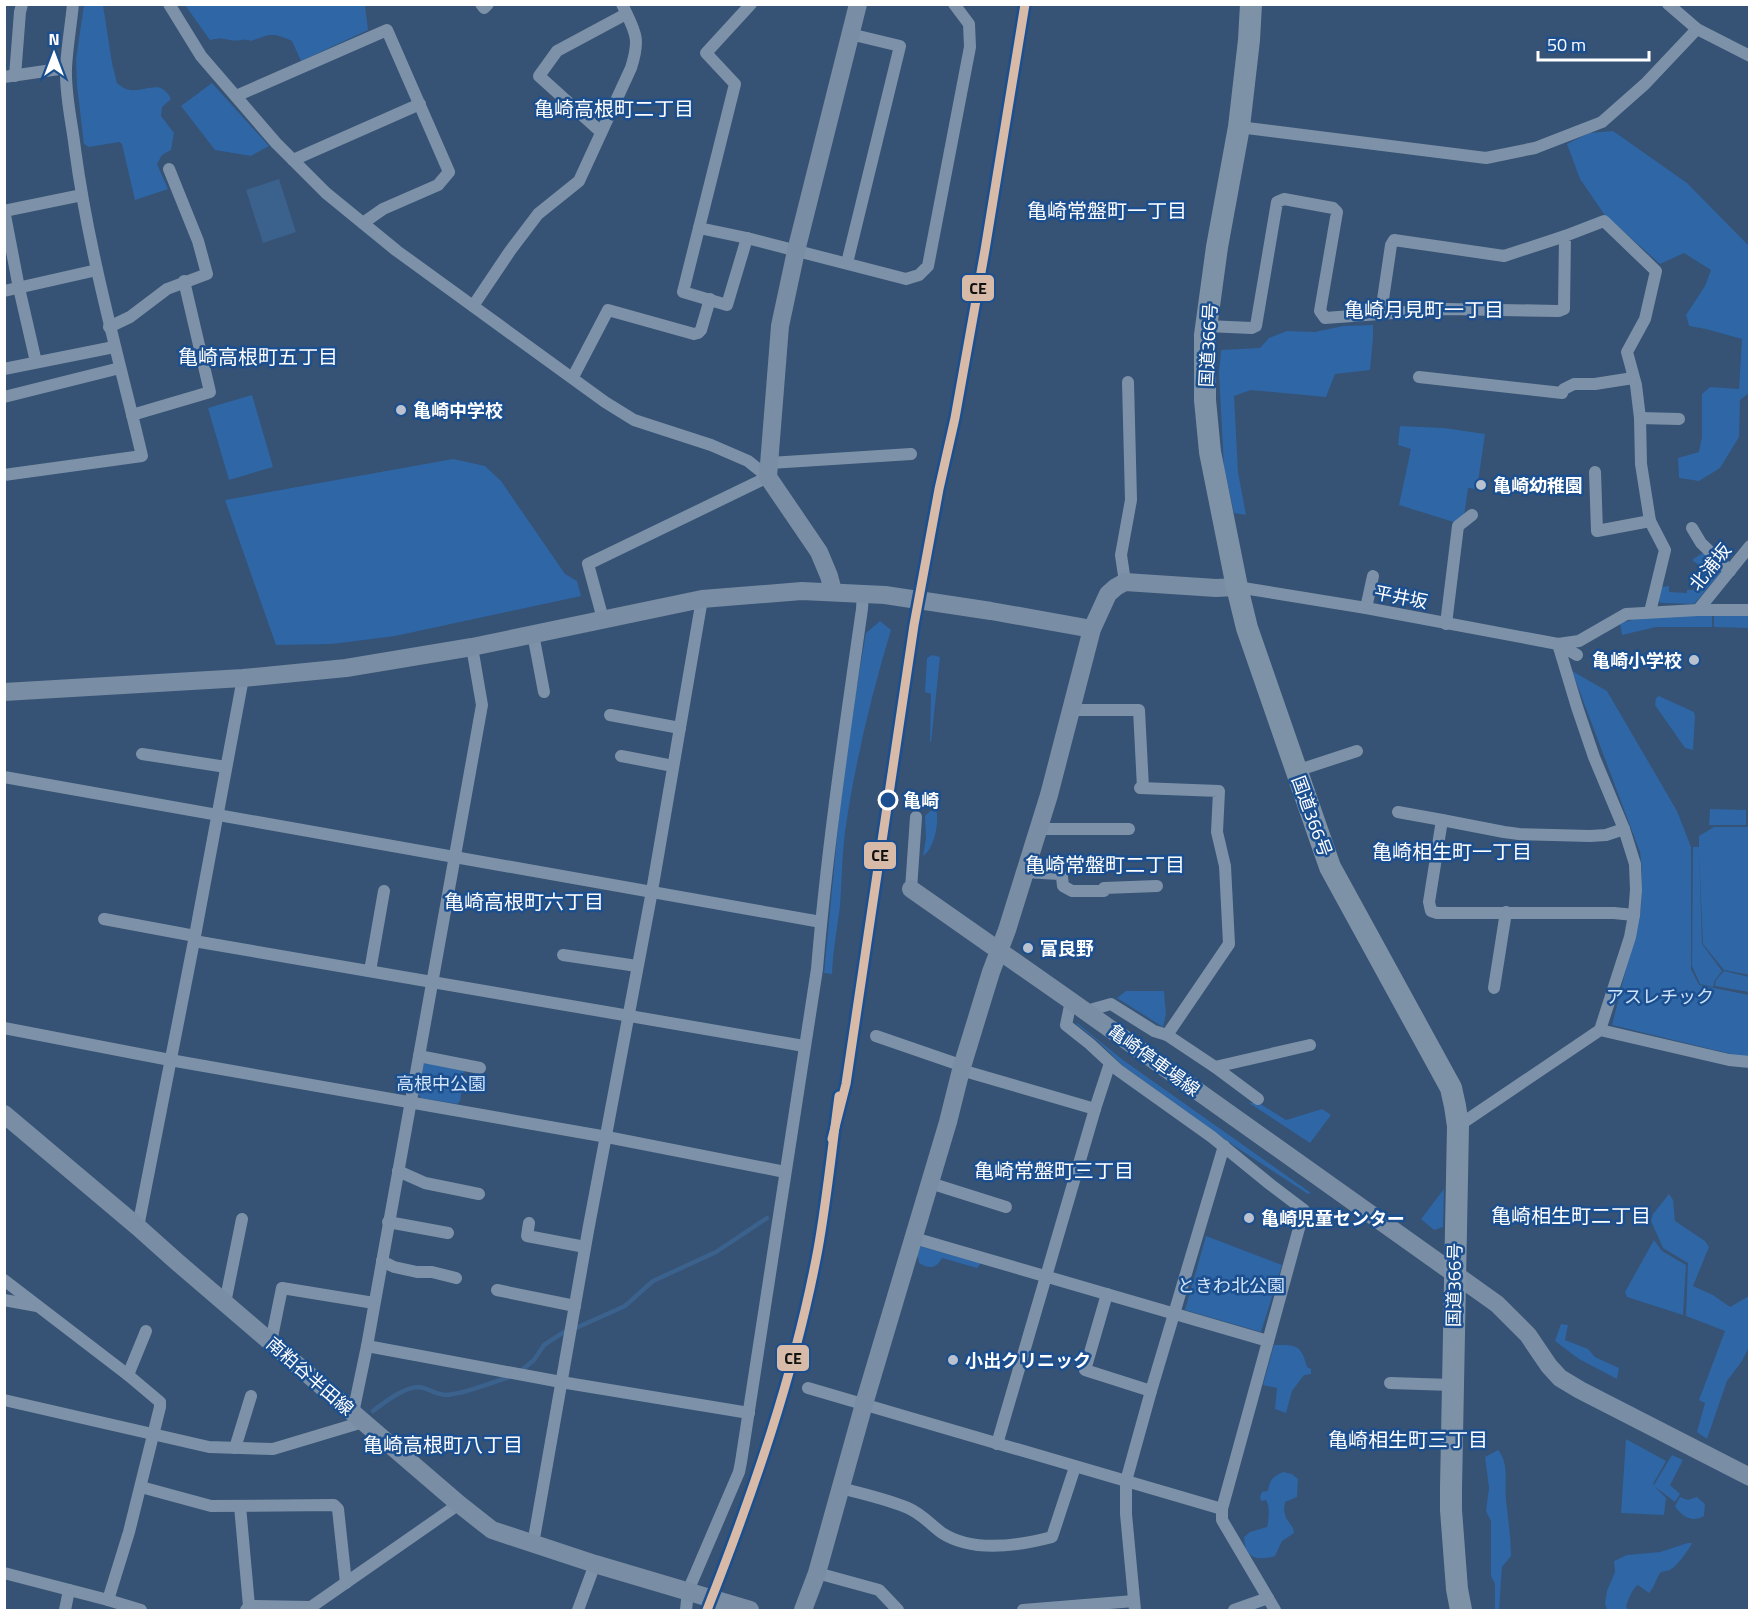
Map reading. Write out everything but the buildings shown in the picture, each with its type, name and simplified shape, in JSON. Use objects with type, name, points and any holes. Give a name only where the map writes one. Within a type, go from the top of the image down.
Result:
[{"type":"highway","name":"国道366号","points":[[1251,4],[1239,127],[1217,247],[1206,326],[1205,400],[1210,453],[1247,628],[1330,867],[1450,1088],[1455,1106],[1458,1126],[1451,1510],[1457,1590],[1461,1611]]},
{"type":"street","points":[[22,4],[10,76],[66,68]]},
{"type":"street","points":[[4,475],[142,456],[114,347],[82,195],[66,68],[73,4]]},
{"type":"street","points":[[169,4],[201,56],[276,143],[326,193],[397,251],[605,402],[634,420],[711,445],[769,470],[911,454]]},
{"type":"street","points":[[481,4],[484,8],[488,4]]},
{"type":"street","points":[[747,238],[727,304],[683,292],[735,84],[706,52],[751,4]]},
{"type":"street","points":[[603,619],[588,564],[762,479],[769,470],[780,326],[796,250],[858,4]]},
{"type":"street","points":[[699,228],[796,250],[906,279],[919,275],[928,266],[970,47],[969,24],[954,4]]},
{"type":"street","points":[[1668,4],[1697,29],[1748,51]]},
{"type":"street","points":[[473,306],[510,250],[538,214],[579,181],[637,52],[636,31],[624,9],[556,51],[539,76],[601,132]]},
{"type":"street","points":[[1239,127],[1486,158],[1535,148],[1602,122],[1645,84],[1697,29]]},
{"type":"street","points":[[236,96],[387,30],[448,172],[438,185],[383,209],[363,222]]},
{"type":"street","points":[[847,263],[900,46],[850,34]]},
{"type":"street","points":[[293,160],[420,104]]},
{"type":"street","points":[[110,327],[130,317],[167,289],[207,274],[198,241],[169,169]]},
{"type":"street","points":[[36,362],[5,211],[82,195]]},
{"type":"street","points":[[1206,326],[1252,328],[1256,326],[1277,202],[1284,199],[1333,208],[1338,212],[1320,311],[1325,318],[1447,309],[1559,311],[1564,309],[1565,236]]},
{"type":"street","points":[[1381,313],[1391,245],[1394,240],[1504,256],[1604,221],[1656,271],[1646,319],[1626,352],[1636,385],[1640,418],[1641,464],[1650,521],[1665,550],[1650,612]]},
{"type":"street","points":[[4,291],[97,270]]},
{"type":"street","points":[[132,415],[210,392],[184,281]]},
{"type":"street","points":[[573,377],[608,310],[694,334],[701,330],[710,299]]},
{"type":"street","points":[[4,369],[114,347]]},
{"type":"street","points":[[4,397],[120,368]]},
{"type":"street","points":[[1419,377],[1562,393],[1564,388],[1574,384],[1595,384],[1633,378]]},
{"type":"street","points":[[1125,582],[1121,555],[1131,500],[1128,382]]},
{"type":"street","points":[[1640,418],[1678,418]]},
{"type":"street","points":[[769,470],[819,552],[833,591]]},
{"type":"street","points":[[1595,472],[1597,531],[1650,521]]},
{"type":"street","points":[[1446,624],[1458,526],[1472,515]]},
{"type":"street","points":[[1692,528],[1701,543],[1730,571]]},
{"type":"street","name":"北浦坂","points":[[1698,610],[1749,546]]},
{"type":"street","points":[[1366,608],[1373,576]]},
{"type":"street","points":[[803,1611],[817,1573],[962,1068],[1051,788],[1092,629],[1108,594],[1116,586],[1125,582],[1216,588],[1237,587]]},
{"type":"street","name":"平井坂","points":[[1237,587],[1366,608],[1558,644]]},
{"type":"street","points":[[4,692],[243,678],[346,668],[472,646],[702,599],[802,591],[885,595],[1092,629]]},
{"type":"street","points":[[686,1611],[688,1592],[739,1472],[817,969],[841,757],[863,593]]},
{"type":"street","points":[[533,1544],[585,1246],[652,891],[702,599]]},
{"type":"street","points":[[1558,644],[1579,641],[1626,614],[1749,610]]},
{"type":"street","points":[[533,634],[544,692]]},
{"type":"street","points":[[1558,644],[1577,655]]},
{"type":"street","points":[[1458,1126],[1600,1030],[1635,915],[1635,864],[1624,829],[1576,707],[1558,644]]},
{"type":"street","points":[[4,1400],[209,1448],[273,1449],[358,1417],[367,1346],[388,1222],[482,705],[472,646]]},
{"type":"street","points":[[138,1227],[243,678]]},
{"type":"street","points":[[1070,710],[1140,710],[1142,788],[1220,790],[1217,832],[1225,866],[1229,944],[1167,1035]]},
{"type":"street","points":[[610,716],[680,728]]},
{"type":"street","points":[[1296,771],[1357,751]]},
{"type":"street","points":[[142,754],[226,767]]},
{"type":"street","points":[[621,756],[674,766]]},
{"type":"street","points":[[4,777],[821,922]]},
{"type":"street","points":[[1398,812],[1519,834],[1590,836],[1606,835],[1624,829]]},
{"type":"street","name":"亀崎停車場線","points":[[916,817],[911,889],[1497,1304],[1528,1335],[1560,1378],[1749,1477]]},
{"type":"street","points":[[1442,819],[1429,902],[1431,911],[1437,913],[1635,915]]},
{"type":"street","points":[[1038,829],[1129,829]]},
{"type":"street","points":[[1025,872],[1059,874],[1062,877],[1063,886],[1072,891],[1104,891],[1104,888],[1157,886]]},
{"type":"street","points":[[370,971],[384,891]]},
{"type":"street","points":[[1494,988],[1506,912]]},
{"type":"street","points":[[104,919],[194,939],[370,971],[804,1046]]},
{"type":"street","points":[[563,955],[637,966]]},
{"type":"street","points":[[1258,1099],[1167,1035],[1154,1031],[1111,1004],[1079,1006],[1066,1025],[1118,1070],[1224,1146],[1304,1210],[1222,1509],[1222,1520],[1275,1611]]},
{"type":"street","points":[[4,1028],[170,1060],[606,1137],[785,1172]]},
{"type":"street","points":[[1600,1030],[1729,1060],[1749,1062]]},
{"type":"street","points":[[876,1036],[962,1068],[1095,1109]]},
{"type":"street","points":[[1215,1067],[1310,1045]]},
{"type":"street","points":[[418,1056],[480,1068]]},
{"type":"street","points":[[997,1443],[1110,1063]]},
{"type":"street","name":"南粕谷半田線","points":[[4,1114],[492,1530],[750,1611]]},
{"type":"street","points":[[1023,1610],[1135,1606],[1126,1514],[1126,1481],[1150,1391],[1224,1146]]},
{"type":"street","points":[[398,1171],[425,1183],[479,1194]]},
{"type":"street","points":[[930,1183],[1006,1207]]},
{"type":"street","points":[[225,1303],[242,1219]]},
{"type":"street","points":[[388,1222],[448,1233]]},
{"type":"street","points":[[529,1223],[527,1236],[585,1246]]},
{"type":"street","points":[[914,1238],[1269,1341]]},
{"type":"street","points":[[382,1261],[394,1267],[456,1278]]},
{"type":"street","points":[[4,1280],[160,1402],[141,1487],[108,1600]]},
{"type":"street","points":[[271,1342],[282,1288],[374,1303]]},
{"type":"street","points":[[497,1290],[575,1306]]},
{"type":"street","points":[[1107,1294],[1085,1370],[1150,1391]]},
{"type":"street","points":[[4,1300],[38,1306]]},
{"type":"street","points":[[128,1375],[146,1330]]},
{"type":"street","points":[[367,1346],[561,1382],[749,1413]]},
{"type":"street","points":[[1390,1383],[1452,1384]]},
{"type":"street","points":[[808,1388],[1222,1509]]},
{"type":"street","points":[[235,1448],[251,1396]]},
{"type":"street","points":[[841,1488],[909,1508],[944,1534],[961,1541],[977,1545],[1014,1544],[1052,1537],[1075,1467]]},
{"type":"street","points":[[141,1487],[211,1506],[334,1505],[338,1509],[346,1582]]},
{"type":"street","points":[[240,1506],[247,1608],[311,1607],[459,1504]]},
{"type":"street","points":[[578,1611],[595,1564]]},
{"type":"street","points":[[4,1573],[141,1611]]},
{"type":"street","points":[[817,1573],[879,1590],[898,1611]]},
{"type":"street","points":[[65,1611],[69,1590]]},
{"type":"street","points":[[1234,1611],[1268,1598]]},
{"type":"green space","points":[[84,5],[103,5],[117,83],[125,89],[132,90],[156,87],[167,92],[171,99],[162,107],[161,116],[174,133],[171,150],[162,155],[157,164],[168,189],[135,200],[122,144],[119,142],[89,147],[84,144],[76,59]]},
{"type":"green space","points":[[185,5],[365,5],[368,30],[301,61],[292,41],[276,35],[251,41],[220,38],[210,40]]},
{"type":"green space","points":[[212,83],[269,146],[251,156],[215,150],[181,106]]},
{"type":"green space","points":[[1613,131],[1687,183],[1749,246],[1749,393],[1740,400],[1739,437],[1720,468],[1699,481],[1679,478],[1678,458],[1699,452],[1702,437],[1702,394],[1710,387],[1739,389],[1742,339],[1689,326],[1686,315],[1705,286],[1711,270],[1684,253],[1660,264],[1604,214],[1580,179],[1567,144],[1589,133]]},
{"type":"green space","points":[[1373,325],[1370,370],[1335,374],[1326,397],[1251,390],[1234,396],[1238,472],[1246,515],[1234,513],[1224,467],[1219,373],[1221,350],[1260,348],[1269,338],[1287,331],[1315,332],[1343,326]]},
{"type":"green space","points":[[252,395],[273,467],[229,480],[208,408]]},
{"type":"green space","points":[[1400,426],[1444,428],[1485,434],[1477,489],[1468,488],[1464,516],[1457,523],[1399,505],[1411,449],[1398,445]]},
{"type":"green space","points":[[453,459],[485,466],[501,481],[565,574],[577,581],[581,596],[395,636],[332,644],[276,645],[225,500]]},
{"type":"green space","points":[[1704,552],[1724,569],[1694,604],[1661,603],[1657,599],[1660,587],[1669,586],[1669,592],[1687,593],[1687,590],[1699,590],[1699,565],[1692,560]]},
{"type":"green space","points":[[1656,614],[1712,614],[1712,627],[1656,627],[1622,635],[1620,623]]},
{"type":"green space","points":[[1714,615],[1749,615],[1749,628],[1714,627]]},
{"type":"green space","points":[[880,621],[891,630],[864,730],[849,806],[832,974],[824,973],[845,755],[866,633]]},
{"type":"green space","points":[[932,655],[940,657],[931,743],[931,694],[925,692],[927,658]]},
{"type":"green space","name":"アスレチック","points":[[1572,671],[1607,691],[1677,811],[1691,847],[1691,969],[1699,985],[1749,995],[1749,1057],[1612,1025],[1641,909],[1642,869],[1640,852]]},
{"type":"green space","points":[[1659,696],[1694,712],[1693,750],[1685,748],[1655,705],[1656,698]]},
{"type":"green space","points":[[936,809],[935,835],[930,848],[923,856],[926,838],[925,816]]},
{"type":"green space","points":[[1710,809],[1746,810],[1746,825],[1709,825]]},
{"type":"green space","points":[[1714,827],[1749,827],[1750,975],[1724,970],[1703,944],[1699,851],[1702,944],[1722,971],[1713,987],[1700,984],[1692,966],[1693,847],[1699,847],[1699,836]]},
{"type":"green space","points":[[1724,971],[1749,977],[1749,992],[1715,986],[1716,980]]},
{"type":"green space","points":[[1126,991],[1164,991],[1166,1014],[1163,1027],[1117,998]]},
{"type":"green space","points":[[1077,1023],[1123,1060],[1311,1193],[1308,1194],[1233,1145],[1123,1066]]},
{"type":"green space","name":"高根中公園","points":[[426,1062],[465,1069],[460,1101],[457,1104],[421,1098],[418,1094],[423,1064]]},
{"type":"green space","points":[[1249,1103],[1259,1103],[1286,1120],[1322,1109],[1331,1115],[1310,1143]]},
{"type":"green space","points":[[1444,1189],[1443,1227],[1434,1230],[1421,1219]]},
{"type":"green space","points":[[1669,1194],[1673,1200],[1675,1221],[1705,1241],[1709,1247],[1693,1286],[1713,1295],[1730,1307],[1749,1296],[1749,1347],[1727,1381],[1707,1439],[1697,1432],[1705,1403],[1699,1400],[1725,1331],[1686,1316],[1688,1263],[1663,1248],[1651,1221],[1653,1214]]},
{"type":"green space","name":"ときわ北公園","points":[[1206,1236],[1282,1265],[1261,1332],[1185,1310]]},
{"type":"green space","points":[[1654,1240],[1662,1251],[1686,1265],[1683,1315],[1627,1297],[1625,1292]]},
{"type":"green space","points":[[919,1246],[981,1263],[977,1268],[942,1258],[935,1266],[926,1266],[919,1263],[917,1254]]},
{"type":"green space","points":[[1561,1324],[1568,1325],[1565,1340],[1588,1349],[1595,1357],[1619,1368],[1617,1379],[1579,1359],[1555,1341]]},
{"type":"green space","points":[[1274,1345],[1296,1347],[1300,1350],[1307,1367],[1311,1369],[1311,1374],[1304,1375],[1292,1391],[1286,1413],[1275,1409],[1277,1388],[1263,1385]]},
{"type":"green space","points":[[1626,1439],[1666,1461],[1654,1485],[1672,1455],[1683,1460],[1670,1485],[1680,1494],[1675,1502],[1654,1486],[1666,1498],[1664,1515],[1621,1513]]},
{"type":"green space","points":[[1498,1450],[1505,1468],[1511,1556],[1502,1567],[1499,1610],[1495,1610],[1495,1584],[1491,1576],[1491,1521],[1486,1511],[1489,1488],[1485,1457]]},
{"type":"green space","points":[[1283,1472],[1292,1474],[1298,1479],[1297,1497],[1285,1502],[1284,1510],[1294,1533],[1282,1541],[1275,1556],[1253,1557],[1247,1550],[1244,1537],[1250,1532],[1267,1527],[1268,1506],[1266,1500],[1261,1501],[1260,1497],[1262,1492],[1268,1491],[1272,1479]]},
{"type":"green space","points":[[1680,1497],[1688,1500],[1697,1497],[1705,1504],[1704,1516],[1692,1519],[1681,1513],[1675,1506]]},
{"type":"green space","points":[[1692,1543],[1676,1566],[1661,1572],[1649,1593],[1638,1585],[1629,1598],[1626,1606],[1628,1610],[1607,1610],[1605,1603],[1615,1572],[1614,1561],[1627,1555],[1660,1552]]},
{"type":"shaded area","points":[[279,179],[296,232],[263,243],[246,190]]},
{"type":"waterway","points":[[576,1328],[625,1306],[653,1281],[716,1252],[767,1218]]},
{"type":"waterway","points":[[522,1370],[534,1360],[544,1345],[564,1332]]},
{"type":"waterway","points":[[373,1411],[407,1389],[419,1387],[446,1395],[509,1377]]},
{"type":"transit line","name":"CE","points":[[832,1139],[846,1084],[914,625],[939,489],[955,418],[1025,4]]},
{"type":"transit line","name":"CE","points":[[707,1610],[741,1522],[771,1432],[809,1295],[827,1192],[839,1096]]},
{"type":"place","name":"亀崎中学校","points":[[401,410]]},
{"type":"place","name":"亀崎幼稚園","points":[[1481,485]]},
{"type":"place","name":"亀崎小学校","points":[[1694,660]]},
{"type":"place","name":"亀崎","points":[[888,800]]},
{"type":"place","name":"富良野","points":[[1028,948]]},
{"type":"place","name":"亀崎児童センター","points":[[1249,1218]]},
{"type":"place","name":"小出クリニック","points":[[953,1360]]},
{"type":"district","name":"亀崎高根町二丁目","points":[[614,108]]},
{"type":"district","name":"亀崎常盤町一丁目","points":[[1107,210]]},
{"type":"district","name":"亀崎月見町一丁目","points":[[1424,309]]},
{"type":"district","name":"亀崎高根町五丁目","points":[[258,356]]},
{"type":"district","name":"亀崎相生町一丁目","points":[[1452,851]]},
{"type":"district","name":"亀崎常盤町二丁目","points":[[1105,864]]},
{"type":"district","name":"亀崎高根町六丁目","points":[[524,901]]},
{"type":"district","name":"亀崎常盤町三丁目","points":[[1054,1170]]},
{"type":"district","name":"亀崎相生町二丁目","points":[[1571,1215]]},
{"type":"district","name":"亀崎相生町三丁目","points":[[1408,1439]]},
{"type":"district","name":"亀崎高根町八丁目","points":[[443,1444]]}]
